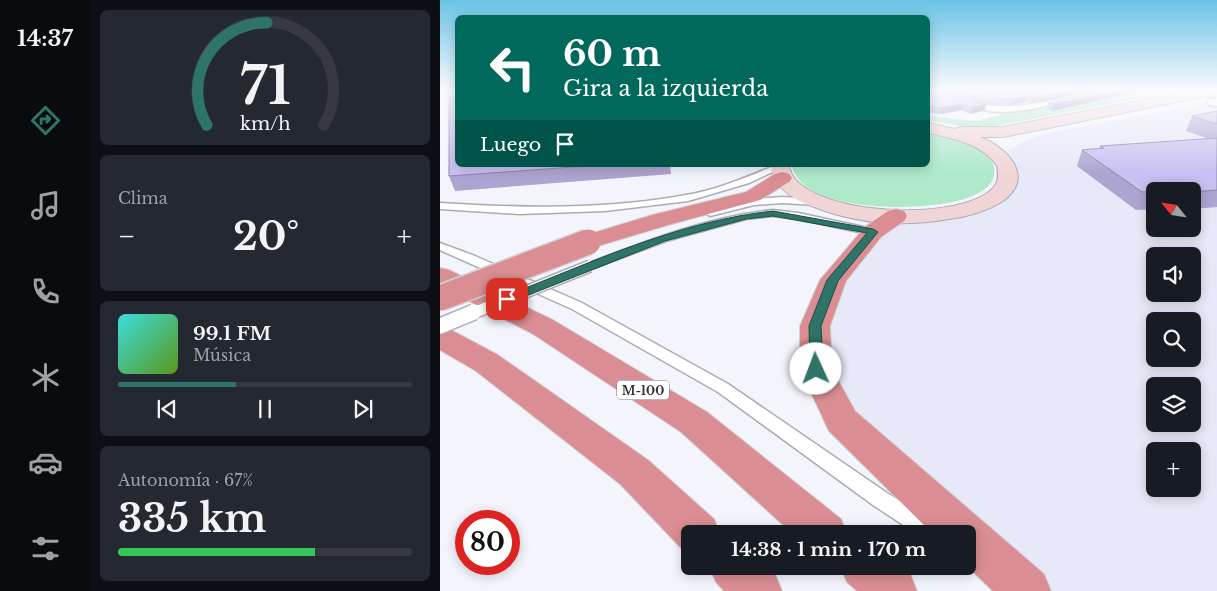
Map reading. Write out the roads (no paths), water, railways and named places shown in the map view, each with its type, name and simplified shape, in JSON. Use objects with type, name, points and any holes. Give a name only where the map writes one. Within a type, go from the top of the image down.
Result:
[{"type":"highway","points":[[440,298],[590,252],[660,220],[753,196],[780,170]]},
{"type":"highway","points":[[885,224],[833,280],[815,326],[816,369],[842,421],[954,525]]},
{"type":"highway","name":"M-100","points":[[440,276],[544,327],[694,422],[814,525]]},
{"type":"highway","points":[[440,337],[487,362],[634,472],[689,525]]},
{"type":"highway","points":[[976,544],[1027,591]]},
{"type":"highway","points":[[741,575],[758,591]]},
{"type":"highway","points":[[874,575],[893,591]]},
{"type":"main road","points":[[945,131],[1003,132],[1096,118]]},
{"type":"main road","points":[[930,128],[1011,150],[1044,134],[1125,118]]},
{"type":"main road","points":[[780,170],[790,186],[802,195],[885,224],[970,208],[995,197],[1008,184],[1011,150]]},
{"type":"lane","points":[[440,206],[520,211],[605,208],[688,198],[780,170]]},
{"type":"lane","points":[[440,308],[660,226],[754,202],[782,200],[818,202]]},
{"type":"lane","points":[[440,326],[590,252],[662,239],[746,216],[773,213],[885,224]]},
{"type":"lane","points":[[440,246],[577,306],[723,388],[880,499],[920,525]]},
{"type":"lane","points":[[976,561],[1021,591]]}]
